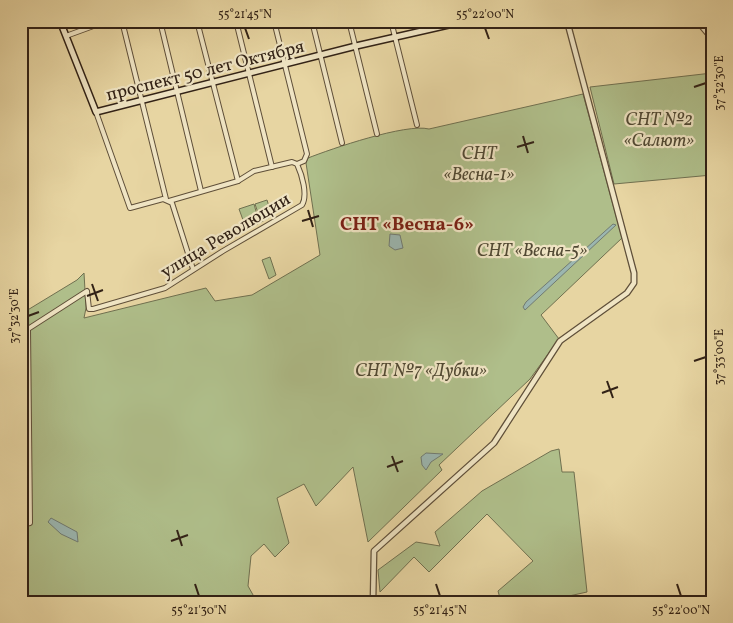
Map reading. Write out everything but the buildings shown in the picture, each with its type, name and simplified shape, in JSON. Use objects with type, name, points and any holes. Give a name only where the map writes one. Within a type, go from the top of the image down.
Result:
[{"type":"main road","points":[[60,21],[96,112]]},
{"type":"main road","name":"проспект 50 лет Октября","points":[[96,112],[356,46],[466,21]]},
{"type":"street","points":[[66,36],[107,21]]},
{"type":"street","points":[[122,21],[168,200],[194,270]]},
{"type":"street","points":[[160,21],[202,192]]},
{"type":"street","points":[[197,21],[238,181]]},
{"type":"street","points":[[236,21],[272,167]]},
{"type":"street","points":[[96,112],[130,208],[202,192],[238,181],[254,172],[292,162],[297,164],[304,161],[307,154],[274,21]]},
{"type":"street","points":[[312,21],[342,143]]},
{"type":"street","points":[[350,21],[377,134]]},
{"type":"street","points":[[391,21],[416,125]]},
{"type":"street","points":[[372,602],[374,551],[494,443],[560,341],[627,292],[634,283],[634,273],[566,21]]},
{"type":"street","points":[[697,21],[712,39]]},
{"type":"street","name":"улица Революции","points":[[21,525],[30,523],[28,329],[87,290],[89,309],[93,309],[165,288],[302,206],[305,199],[297,164]]},
{"type":"green space","name":"СНТ №2 «Салют»","points":[[712,73],[712,175],[614,184],[590,87]]},
{"type":"green space","points":[[583,94],[622,238],[541,315],[559,339],[530,379],[439,465],[442,470],[368,542],[353,467],[316,506],[304,484],[277,498],[289,543],[275,557],[264,544],[251,556],[248,586],[257,602],[21,602],[21,314],[77,280],[84,273],[86,308],[84,318],[206,288],[215,301],[252,295],[320,255],[306,163],[308,158],[350,143],[387,133],[418,128],[429,129]]},
{"type":"green space","points":[[267,200],[272,216],[256,225],[252,219],[259,216],[255,204]]},
{"type":"green space","points":[[254,204],[257,215],[243,220],[239,209]]},
{"type":"green space","points":[[270,257],[276,275],[269,279],[262,260]]},
{"type":"green space","points":[[559,449],[562,472],[574,472],[587,592],[542,602],[501,602],[498,591],[533,561],[487,514],[429,572],[414,557],[380,592],[378,570],[416,542],[440,546],[435,532],[482,491],[551,451]]},
{"type":"water","points":[[613,224],[616,225],[525,310],[523,307],[526,302]]},
{"type":"water","points":[[390,234],[400,235],[403,248],[395,250],[389,246]]},
{"type":"water","points":[[426,453],[443,454],[431,462],[426,470],[422,465],[421,457]]},
{"type":"water","points":[[51,518],[77,532],[78,542],[61,534],[48,522]]},
{"type":"railway","points":[[705,21],[712,30]]},
{"type":"district","name":"СНТ «Весна-6»","points":[[407,223]]},
{"type":"park label","name":"СНТ «Весна-1»","points":[[479,163]]},
{"type":"park label","name":"СНТ «Весна-5»","points":[[532,250]]},
{"type":"park label","name":"СНТ №7 «Дубки»","points":[[421,370]]}]
